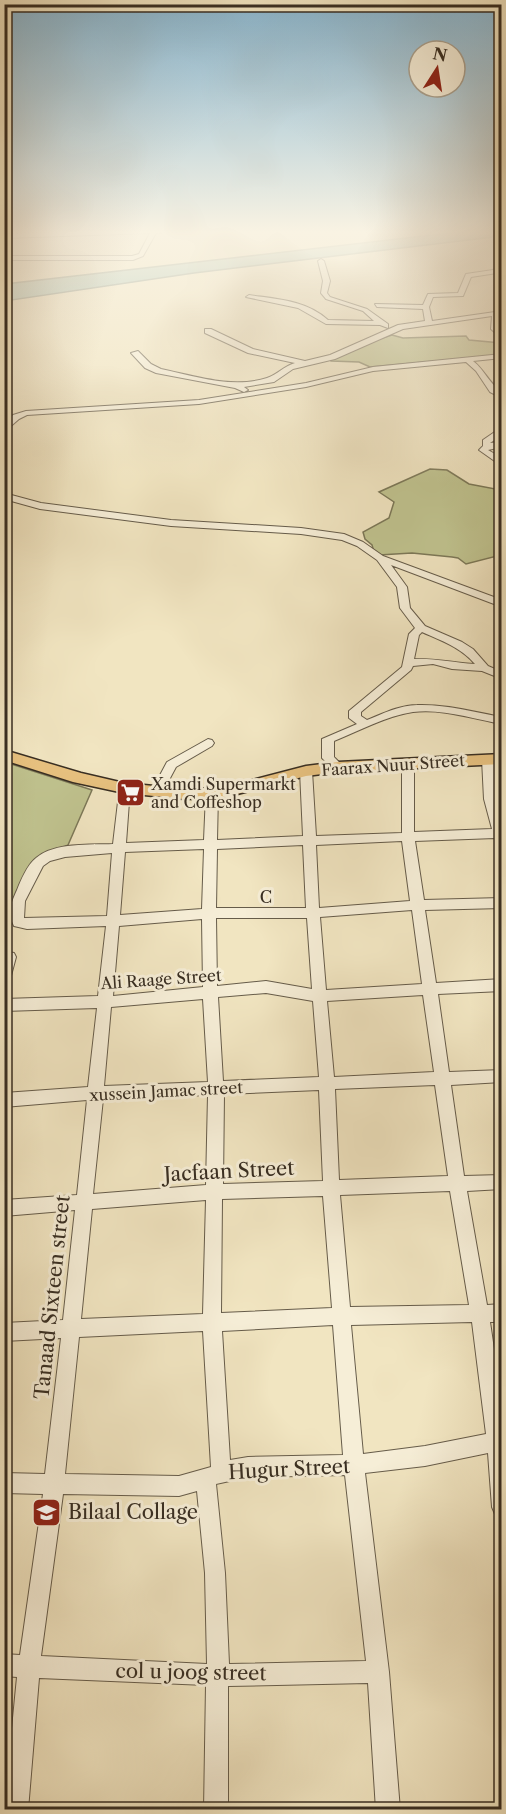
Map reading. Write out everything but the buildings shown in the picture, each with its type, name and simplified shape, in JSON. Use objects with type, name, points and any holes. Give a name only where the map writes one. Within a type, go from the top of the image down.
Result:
[{"type":"main road","name":"Faarax Nuur Street","points":[[4,755],[79,778],[124,788],[212,794],[306,771],[338,767],[495,759]]},
{"type":"street","points":[[320,315],[326,322],[380,324]]},
{"type":"street","points":[[370,315],[380,324],[392,329]]},
{"type":"street","points":[[428,315],[429,322]]},
{"type":"street","points":[[237,386],[271,380],[290,367],[332,357],[392,329],[493,315]]},
{"type":"street","points":[[499,315],[495,329],[501,337]]},
{"type":"street","points":[[208,331],[251,351],[305,364]]},
{"type":"street","points":[[135,353],[148,366],[159,370],[237,386],[250,394]]},
{"type":"street","points":[[4,430],[16,417],[26,413],[199,402],[306,385],[373,369],[501,356]]},
{"type":"street","points":[[468,359],[479,369],[488,387],[501,396]]},
{"type":"street","points":[[501,431],[486,442],[487,446],[483,450],[500,461],[501,476]]},
{"type":"street","points":[[487,446],[501,444]]},
{"type":"street","points":[[4,496],[40,506],[171,523],[301,531],[344,537],[360,544],[380,558],[501,604]]},
{"type":"street","points":[[380,558],[402,586],[405,608],[421,628],[458,644],[469,651],[487,669],[501,676]]},
{"type":"street","points":[[366,724],[355,718],[355,711],[406,668],[414,633],[421,628]]},
{"type":"street","points":[[408,663],[433,661],[452,666],[487,669],[501,665]]},
{"type":"street","points":[[338,767],[328,758],[328,739],[415,708],[446,710],[501,721]]},
{"type":"street","points":[[157,792],[171,765],[208,743]]},
{"type":"street","points":[[119,848],[309,842],[408,836],[501,836],[490,799],[495,759]]},
{"type":"street","points":[[408,765],[408,836],[457,1183],[499,1440],[501,1507]]},
{"type":"street","points":[[306,771],[313,913],[327,1085],[331,1187],[354,1465],[378,1672],[388,1809]]},
{"type":"street","name":"Tanaad Sixteen street","points":[[16,1809],[29,1665],[54,1484],[71,1330],[113,921],[124,788]]},
{"type":"street","points":[[212,794],[209,913],[210,993],[216,1088],[212,1323],[218,1675],[216,1809]]},
{"type":"street","name":"C","points":[[119,848],[64,853],[42,859],[34,868],[15,913],[19,922],[27,924],[113,921],[209,913],[313,913],[501,903]]},
{"type":"street","points":[[4,979],[9,957]]},
{"type":"street","name":"Ali Raage Street","points":[[4,1005],[105,1002],[266,987],[319,996],[501,985]]},
{"type":"street","name":"xussein Jamac street","points":[[4,1100],[96,1093],[501,1076]]},
{"type":"street","name":"Jacfaan Street","points":[[4,1208],[214,1192],[501,1182]]},
{"type":"street","points":[[4,1332],[343,1316],[501,1313]]},
{"type":"street","name":"Hugur Street","points":[[4,1483],[179,1485],[248,1467],[354,1465],[425,1456],[499,1440]]},
{"type":"street","name":"col u joog street","points":[[4,1665],[218,1675],[378,1672]]},
{"type":"green space","points":[[392,335],[403,338],[466,336],[469,340],[501,343],[501,355],[370,367],[359,362],[331,361],[330,359]]},
{"type":"green space","points":[[430,469],[447,470],[469,484],[501,490],[501,555],[466,564],[452,557],[412,553],[379,555],[374,552],[363,532],[389,518],[394,502],[379,492]]},
{"type":"green space","points":[[5,762],[92,790],[68,845],[42,859],[5,919]]},
{"type":"place","name":"Xamdi Supermarkt and Coffeshop","points":[[130,793]]},
{"type":"place","name":"Bilaal Collage","points":[[47,1512]]}]
